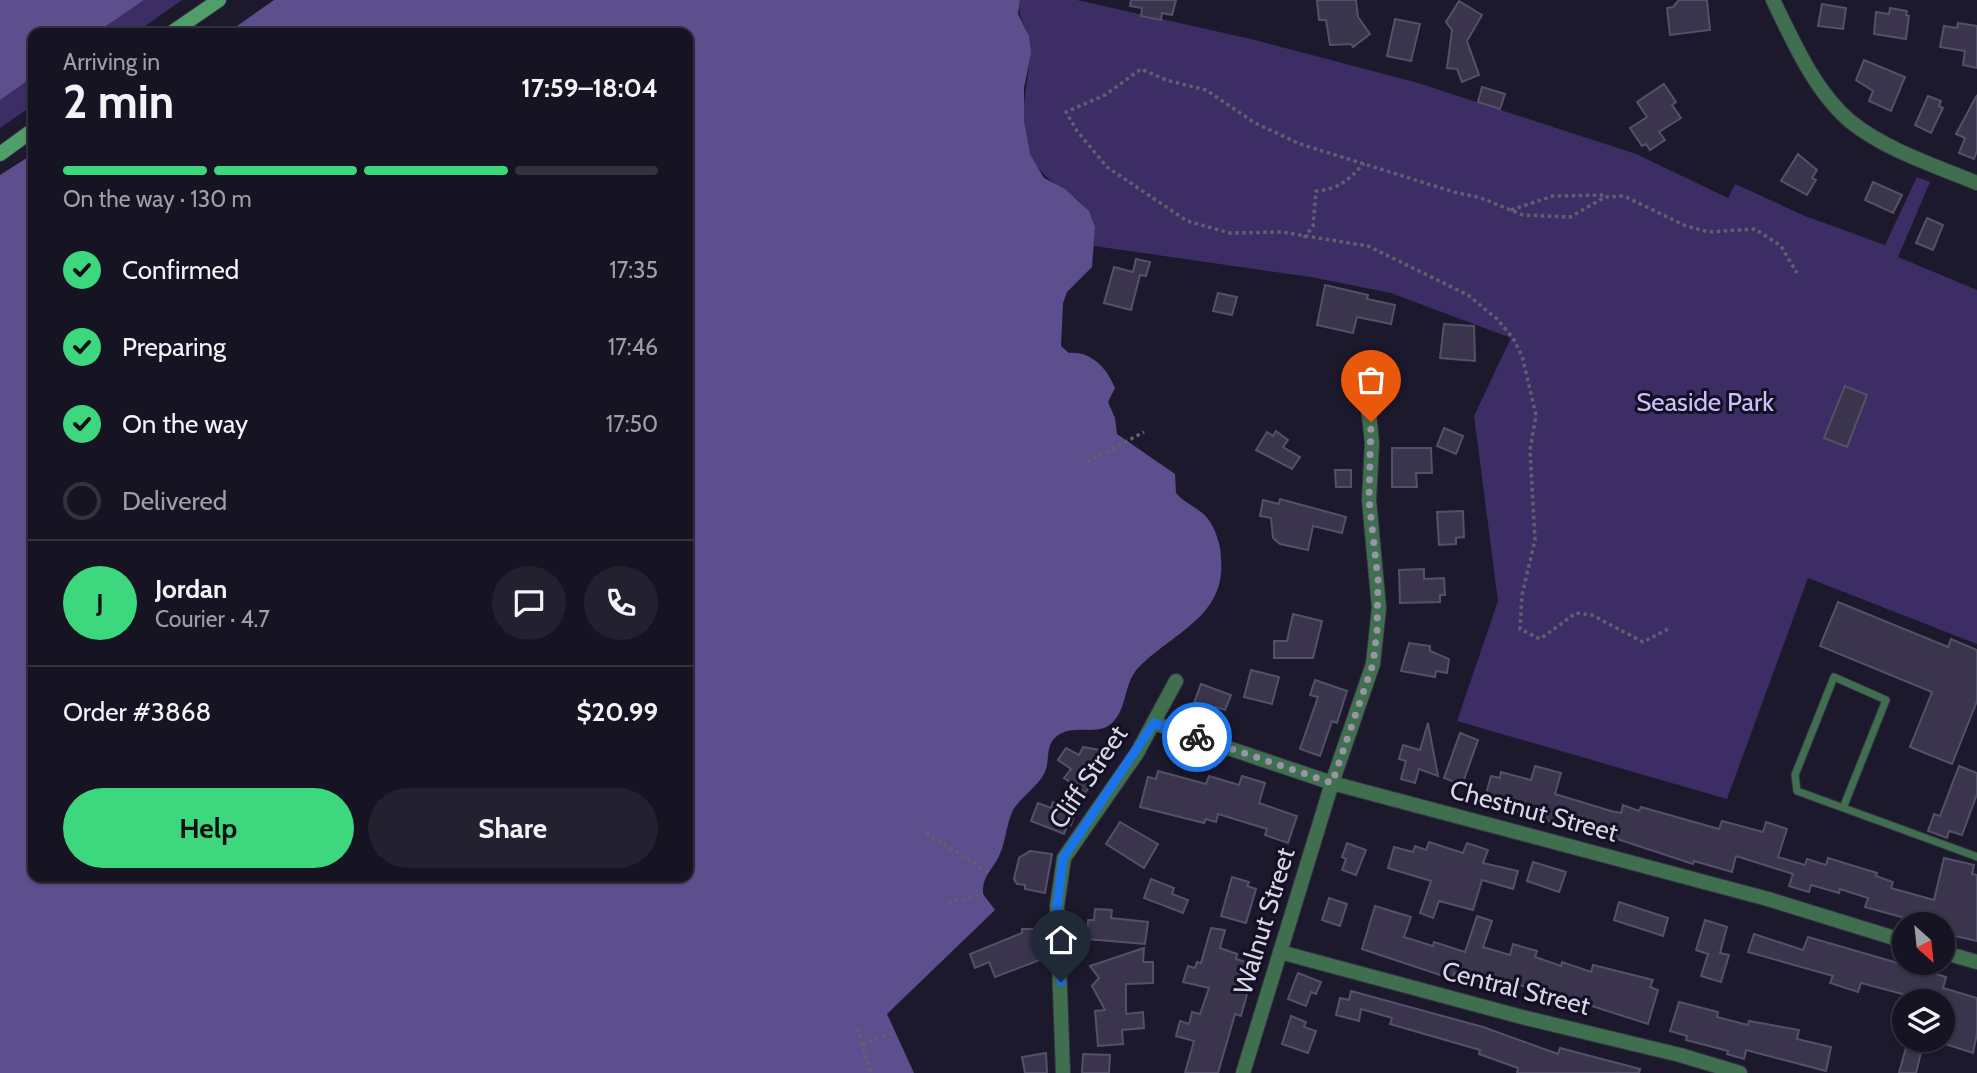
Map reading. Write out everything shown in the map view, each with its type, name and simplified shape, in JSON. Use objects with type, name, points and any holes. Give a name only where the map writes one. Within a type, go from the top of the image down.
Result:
[{"type":"main road","points":[[178,28],[219,0]]},
{"type":"main road","points":[[0,154],[28,134]]},
{"type":"street","points":[[1773,0],[1800,52],[1824,89],[1851,122],[1886,143],[1977,183]]},
{"type":"street","name":"Walnut Street","points":[[1243,1073],[1332,783],[1373,664],[1377,632],[1377,570],[1369,500],[1373,443],[1368,405],[1364,396]]},
{"type":"street","name":"Cliff Street","points":[[1063,1073],[1057,906],[1063,858],[1154,723],[1176,681]]},
{"type":"street","name":"Chestnut Street","points":[[1154,723],[1332,783],[1742,892],[1892,937]]},
{"type":"street","name":"Central Street","points":[[1280,953],[1522,1017],[1680,1055],[1740,1073]]},
{"type":"street","points":[[1955,956],[1977,962]]},
{"type":"lane","points":[[1843,808],[1886,700],[1834,677],[1795,775],[1797,792],[1977,857]]},
{"type":"path","points":[[1668,629],[1643,642],[1592,615],[1576,613],[1540,639],[1520,629],[1522,595],[1535,540],[1530,450],[1536,415],[1522,356],[1513,338],[1497,319],[1468,295],[1351,241],[1304,238],[1282,232],[1230,233],[1187,221],[1107,167],[1093,152],[1066,112],[1105,95],[1141,69],[1166,80],[1206,90],[1255,123],[1300,144],[1481,198],[1511,210],[1550,218],[1570,217],[1605,197],[1624,196],[1697,229],[1709,232],[1755,229],[1780,246],[1797,273]]},
{"type":"path","points":[[1304,238],[1313,226],[1316,191],[1335,189],[1348,181],[1364,163]]},
{"type":"path","points":[[1511,210],[1553,195],[1605,195]]},
{"type":"path","points":[[1087,462],[1144,432]]},
{"type":"path","points":[[926,833],[988,872]]},
{"type":"path","points":[[947,903],[983,894]]},
{"type":"path","points":[[857,1028],[871,1073]]},
{"type":"path","points":[[862,1044],[895,1032]]},
{"type":"green space","points":[[144,0],[182,0],[142,28],[103,28]]},
{"type":"green space","name":"Seaside Park","points":[[1020,0],[1077,0],[1255,40],[1418,83],[1636,154],[1728,198],[1735,184],[1805,216],[1885,245],[1917,177],[1930,182],[1898,257],[1977,290],[1977,644],[1808,578],[1727,799],[1457,721],[1498,601],[1474,416],[1511,338],[1391,293],[1311,277],[1094,246],[1089,214],[1082,204],[1040,170],[1026,142],[1024,113],[1029,40],[1020,13]]},
{"type":"green space","points":[[28,80],[28,108],[0,128],[0,100]]},
{"type":"shaded area","points":[[0,0],[144,0],[103,28],[28,28],[28,80],[0,100]]},
{"type":"shaded area","points":[[274,0],[1020,0],[1018,14],[1029,36],[1031,53],[1024,88],[1024,121],[1030,154],[1044,178],[1065,189],[1089,211],[1095,227],[1092,267],[1067,292],[1063,303],[1061,346],[1069,353],[1091,358],[1103,368],[1115,388],[1108,402],[1115,418],[1117,434],[1175,474],[1176,493],[1208,519],[1216,533],[1220,549],[1220,579],[1215,595],[1206,609],[1134,673],[1121,710],[1112,723],[1099,729],[1064,732],[1050,744],[1044,774],[1013,810],[1001,851],[984,883],[983,894],[995,910],[887,1014],[914,1073],[0,1073],[0,175],[28,157],[28,882],[693,882],[693,28],[234,28]]},
{"type":"building","points":[[1131,0],[1176,0],[1172,15],[1162,13],[1161,20],[1141,16],[1142,8],[1130,6]]},
{"type":"building","points":[[1317,0],[1356,0],[1358,17],[1370,34],[1353,47],[1351,44],[1330,45],[1326,20],[1319,20]]},
{"type":"building","points":[[1679,0],[1707,0],[1710,30],[1670,35],[1667,8],[1673,7]]},
{"type":"building","points":[[1459,1],[1482,15],[1467,41],[1479,75],[1462,82],[1457,69],[1447,68],[1452,30],[1446,22]]},
{"type":"building","points":[[1822,4],[1846,8],[1843,29],[1818,26]]},
{"type":"building","points":[[1890,8],[1907,11],[1906,15],[1909,16],[1906,39],[1874,34],[1876,12],[1889,14]]},
{"type":"building","points":[[1395,19],[1420,24],[1411,61],[1387,56]]},
{"type":"building","points":[[1958,23],[1977,26],[1977,68],[1963,65],[1965,51],[1940,47],[1944,26],[1957,28]]},
{"type":"building","points":[[1864,60],[1905,77],[1891,111],[1869,101],[1873,91],[1856,80]]},
{"type":"building","points":[[1664,84],[1676,102],[1672,105],[1681,118],[1659,132],[1665,140],[1650,150],[1646,144],[1642,146],[1630,128],[1647,117],[1637,102]]},
{"type":"building","points":[[1482,87],[1505,94],[1500,109],[1478,102]]},
{"type":"building","points":[[1977,95],[1977,151],[1974,159],[1959,153],[1965,138],[1956,134]]},
{"type":"building","points":[[1928,96],[1941,101],[1939,106],[1943,108],[1931,133],[1915,125]]},
{"type":"building","points":[[1798,154],[1817,170],[1812,178],[1816,180],[1807,195],[1781,181]]},
{"type":"building","points":[[1873,182],[1902,195],[1893,213],[1865,200]]},
{"type":"building","points":[[1927,218],[1943,225],[1933,250],[1916,243]]},
{"type":"building","points":[[1136,259],[1150,262],[1146,276],[1140,275],[1131,310],[1104,303],[1114,267],[1133,272]]},
{"type":"building","points":[[1325,285],[1368,295],[1367,299],[1395,305],[1391,324],[1357,317],[1353,333],[1317,325]]},
{"type":"building","points":[[1218,293],[1237,297],[1232,315],[1213,311]]},
{"type":"building","points":[[1444,324],[1474,326],[1475,361],[1440,358]]},
{"type":"building","points":[[1845,386],[1867,395],[1847,447],[1824,438]]},
{"type":"building","points":[[1444,428],[1463,436],[1456,454],[1437,446]]},
{"type":"building","points":[[1276,431],[1288,440],[1283,447],[1300,457],[1292,469],[1256,450],[1267,432],[1273,436]]},
{"type":"building","points":[[1392,448],[1431,448],[1432,473],[1416,473],[1417,487],[1392,487]]},
{"type":"building","points":[[1335,470],[1351,470],[1351,487],[1336,487]]},
{"type":"building","points":[[1280,499],[1346,517],[1342,533],[1313,526],[1308,550],[1280,544],[1273,538],[1271,518],[1260,516],[1263,500],[1279,504]]},
{"type":"building","points":[[1463,511],[1464,537],[1456,538],[1456,544],[1439,545],[1437,512]]},
{"type":"building","points":[[1424,569],[1424,579],[1444,578],[1445,595],[1440,595],[1440,602],[1400,603],[1399,570]]},
{"type":"building","points":[[1838,602],[1948,647],[1951,639],[1977,650],[1977,701],[1952,764],[1910,747],[1932,692],[1820,646]]},
{"type":"building","points":[[1293,614],[1322,621],[1313,658],[1274,658],[1274,641],[1287,641]]},
{"type":"building","points":[[1409,643],[1430,646],[1430,651],[1449,659],[1447,673],[1436,671],[1435,677],[1401,671]]},
{"type":"building","points":[[1251,670],[1279,677],[1272,704],[1244,697]]},
{"type":"building","points":[[1315,680],[1347,691],[1337,723],[1332,721],[1320,756],[1300,749],[1318,697],[1310,695]]},
{"type":"building","points":[[1201,684],[1231,695],[1225,710],[1216,707],[1212,718],[1191,711]]},
{"type":"building","points":[[1428,723],[1438,776],[1419,769],[1415,783],[1401,779],[1406,761],[1399,759],[1403,745],[1420,750]]},
{"type":"building","points":[[1460,733],[1478,740],[1462,785],[1444,778]]},
{"type":"building","points":[[1083,747],[1099,750],[1107,762],[1085,793],[1083,791],[1071,825],[1068,824],[1064,834],[1031,821],[1038,803],[1051,808],[1053,802],[1063,806],[1077,787],[1064,778],[1071,769],[1058,760],[1066,748],[1079,755]]},
{"type":"building","points":[[1535,766],[1561,773],[1555,794],[1621,813],[1623,805],[1639,811],[1641,807],[1719,829],[1722,821],[1763,832],[1766,822],[1787,829],[1778,857],[1805,865],[1807,859],[1826,865],[1828,858],[1877,873],[1876,876],[1893,882],[1891,888],[1934,900],[1944,858],[1974,865],[1972,874],[1977,875],[1977,941],[1955,936],[1955,912],[1892,912],[1892,914],[1865,907],[1868,898],[1840,889],[1839,893],[1811,885],[1809,892],[1789,886],[1793,874],[1736,856],[1732,872],[1694,861],[1693,864],[1584,828],[1583,831],[1484,802],[1491,776],[1500,778],[1501,772],[1531,780]]},
{"type":"building","points":[[1959,766],[1977,773],[1977,794],[1962,835],[1949,831],[1947,838],[1928,831],[1934,814],[1940,816]]},
{"type":"building","points":[[1158,771],[1206,784],[1209,776],[1239,785],[1242,776],[1265,783],[1259,803],[1297,816],[1288,843],[1265,835],[1267,829],[1218,814],[1216,822],[1206,819],[1204,823],[1140,807],[1148,777],[1156,779]]},
{"type":"building","points":[[1120,822],[1158,844],[1144,868],[1106,844]]},
{"type":"building","points":[[1429,842],[1463,853],[1467,843],[1488,850],[1483,863],[1518,871],[1513,889],[1482,880],[1473,910],[1439,901],[1433,918],[1420,913],[1431,881],[1388,868],[1394,847],[1413,852],[1415,846],[1426,850]]},
{"type":"building","points":[[1347,843],[1366,850],[1356,875],[1342,870],[1346,859],[1342,857]]},
{"type":"building","points":[[1030,851],[1052,854],[1045,893],[1025,889],[1025,885],[1017,884],[1014,879],[1019,858]]},
{"type":"building","points":[[1533,862],[1566,872],[1559,892],[1527,881]]},
{"type":"building","points":[[1232,877],[1249,882],[1247,886],[1256,889],[1246,923],[1221,916]]},
{"type":"building","points":[[1151,879],[1174,888],[1172,894],[1188,900],[1183,913],[1144,898]]},
{"type":"building","points":[[1329,898],[1347,904],[1340,926],[1322,920]]},
{"type":"building","points":[[1619,902],[1668,918],[1663,936],[1614,920]]},
{"type":"building","points":[[1375,906],[1411,917],[1404,937],[1433,946],[1434,942],[1465,952],[1477,916],[1492,921],[1483,947],[1510,955],[1513,944],[1537,951],[1535,957],[1561,966],[1562,962],[1591,972],[1593,965],[1653,980],[1650,987],[1658,990],[1648,1024],[1570,999],[1565,1007],[1550,1002],[1549,994],[1491,976],[1488,984],[1454,973],[1452,979],[1362,949]]},
{"type":"building","points":[[1095,909],[1112,910],[1111,918],[1148,922],[1145,944],[1087,939],[1088,920],[1094,920]]},
{"type":"building","points":[[1705,920],[1727,927],[1720,953],[1729,955],[1721,982],[1701,976],[1708,954],[1696,950]]},
{"type":"building","points":[[1211,928],[1225,930],[1220,948],[1237,954],[1236,959],[1255,965],[1241,1016],[1235,1014],[1218,1073],[1185,1073],[1194,1041],[1176,1036],[1180,1021],[1189,1024],[1192,1012],[1200,1014],[1209,988],[1183,982],[1188,966],[1195,968],[1197,962],[1201,963]]},
{"type":"building","points":[[1022,929],[1040,929],[1045,958],[995,977],[989,962],[975,968],[970,954],[1022,933]]},
{"type":"building","points":[[1754,934],[1803,950],[1808,937],[1892,961],[1892,975],[1946,977],[1943,988],[1946,989],[1892,989],[1892,991],[1861,983],[1858,992],[1830,983],[1833,976],[1748,952]]},
{"type":"building","points":[[1144,948],[1143,962],[1153,962],[1153,983],[1126,984],[1126,1014],[1143,1012],[1144,1028],[1122,1030],[1123,1044],[1098,1046],[1095,1011],[1105,1010],[1092,986],[1099,978],[1090,966]]},
{"type":"building","points":[[1298,973],[1321,982],[1316,994],[1311,992],[1306,1006],[1288,999]]},
{"type":"building","points":[[1351,991],[1483,1027],[1558,1054],[1560,1048],[1640,1069],[1639,1073],[1517,1073],[1518,1068],[1479,1054],[1480,1050],[1390,1024],[1392,1018],[1361,1009],[1359,1021],[1336,1015],[1340,998],[1349,1000]]},
{"type":"building","points":[[1955,992],[1977,998],[1977,1034],[1973,1053],[1955,1047]]},
{"type":"building","points":[[1679,1002],[1718,1012],[1717,1017],[1748,1025],[1749,1021],[1799,1030],[1797,1039],[1831,1047],[1826,1071],[1746,1050],[1744,1059],[1727,1054],[1728,1051],[1686,1040],[1687,1036],[1670,1031]]},
{"type":"building","points":[[1291,1016],[1306,1022],[1304,1027],[1316,1031],[1308,1053],[1282,1044]]},
{"type":"building","points":[[1905,1052],[1921,1052],[1916,1073],[1899,1073]]},
{"type":"building","points":[[1046,1053],[1047,1073],[1025,1073],[1022,1057]]},
{"type":"building","points":[[1083,1054],[1110,1055],[1109,1073],[1082,1073]]},
{"type":"way so far","points":[[1197,737],[1332,783],[1373,664],[1377,632],[1378,580],[1369,500],[1373,443],[1371,422]]},
{"type":"route","points":[[1061,982],[1057,906],[1063,858],[1098,804],[1137,753],[1154,723],[1197,737]]}]
